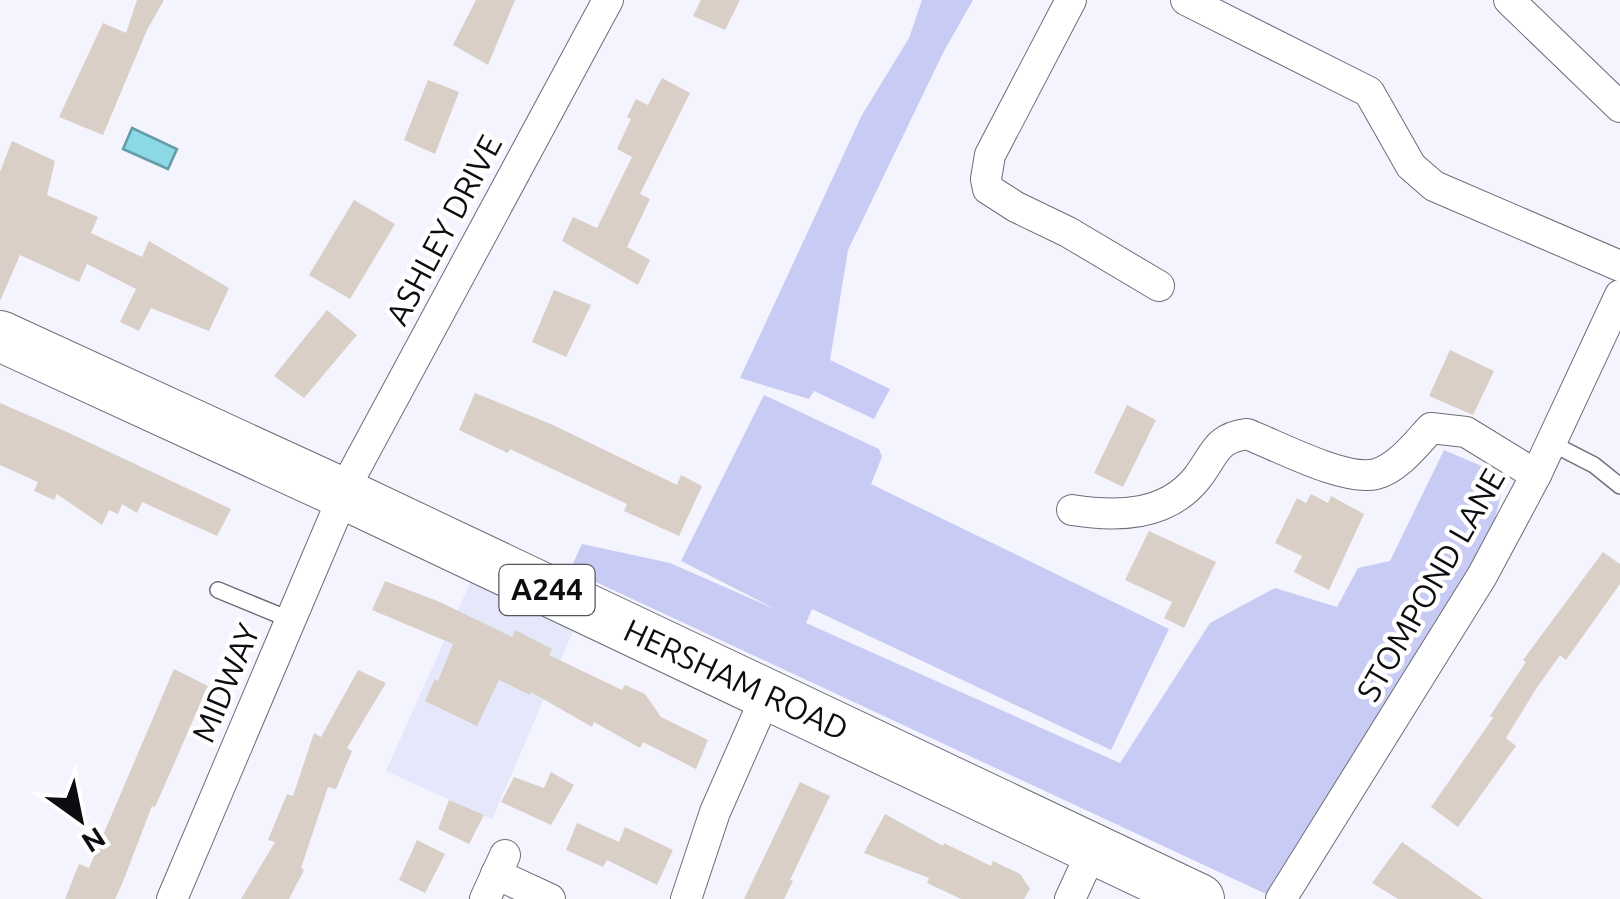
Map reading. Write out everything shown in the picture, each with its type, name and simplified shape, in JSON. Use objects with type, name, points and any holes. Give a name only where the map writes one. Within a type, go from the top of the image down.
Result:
[{"type":"main road","name":"HERSHAM ROAD","points":[[0,336],[344,494],[1200,899]]},
{"type":"street","name":"ASHLEY DRIVE","points":[[344,494],[608,0]]},
{"type":"street","points":[[1071,0],[990,156],[988,189],[1159,286]]},
{"type":"street","points":[[1186,0],[1369,92],[1411,166],[1434,186],[1620,266]]},
{"type":"street","points":[[1509,0],[1620,108]]},
{"type":"street","name":"STOMPOND LANE","points":[[1281,899],[1482,576],[1536,475],[1620,295]]},
{"type":"street","points":[[1072,510],[1128,515],[1159,506],[1194,481],[1213,451],[1229,436],[1248,434],[1354,475],[1377,474],[1432,428],[1466,432],[1536,475]]},
{"type":"street","name":"MIDWAY","points":[[172,899],[344,494]]},
{"type":"street","points":[[686,899],[715,812],[767,694]]},
{"type":"street","points":[[1070,899],[1092,849]]},
{"type":"street","points":[[495,876],[550,899]]},
{"type":"lane","points":[[1551,443],[1594,465],[1620,486]]},
{"type":"lane","points":[[218,590],[291,620]]},
{"type":"shaded area","points":[[922,0],[973,0],[944,51],[848,250],[830,360],[890,389],[874,419],[814,391],[809,399],[740,378],[862,115],[909,38]]},
{"type":"shaded area","points":[[132,128],[177,149],[168,169],[123,149]]},
{"type":"shaded area","points":[[764,395],[879,449],[882,457],[871,484],[1169,629],[1111,750],[812,609],[806,623],[1120,763],[1210,623],[1275,588],[1337,607],[1358,568],[1390,561],[1444,450],[1505,476],[1482,576],[1277,899],[570,570],[582,544],[670,563],[777,610],[681,561]]},
{"type":"shaded area","points":[[471,581],[574,629],[492,819],[386,771]]},
{"type":"building","points":[[137,0],[164,0],[147,30],[103,135],[59,117],[103,23],[126,33]]},
{"type":"building","points":[[476,0],[515,0],[488,65],[453,45]]},
{"type":"building","points":[[701,0],[740,0],[725,30],[693,16]]},
{"type":"building","points":[[662,78],[690,93],[640,194],[650,199],[627,247],[650,260],[638,285],[562,241],[573,217],[597,228],[632,157],[617,149],[631,119],[627,117],[636,99],[648,105]]},
{"type":"building","points":[[428,80],[459,92],[435,154],[404,140]]},
{"type":"building","points":[[12,141],[55,161],[47,195],[98,217],[91,233],[142,257],[149,241],[229,288],[209,331],[151,308],[139,331],[120,322],[136,289],[87,264],[79,282],[20,255],[0,301],[0,172]]},
{"type":"building","points":[[354,200],[395,224],[350,299],[309,275]]},
{"type":"building","points":[[554,290],[591,305],[566,357],[532,342]]},
{"type":"building","points":[[327,310],[357,335],[304,398],[274,376]]},
{"type":"building","points":[[1450,350],[1494,371],[1473,415],[1429,396]]},
{"type":"building","points":[[475,393],[553,425],[677,485],[681,475],[702,486],[679,536],[624,511],[627,504],[510,449],[508,453],[459,430]]},
{"type":"building","points":[[0,403],[231,509],[217,536],[142,502],[137,513],[122,504],[118,514],[109,510],[102,525],[57,494],[54,500],[34,491],[38,482],[0,465]]},
{"type":"building","points":[[1127,405],[1156,420],[1123,487],[1094,473]]},
{"type":"building","points":[[1311,494],[1328,503],[1331,496],[1364,514],[1329,590],[1294,572],[1302,556],[1275,543],[1297,498],[1306,503]]},
{"type":"building","points":[[1149,531],[1216,562],[1184,628],[1164,618],[1172,602],[1125,580]]},
{"type":"building","points":[[1603,552],[1620,564],[1620,584],[1566,660],[1560,655],[1536,689],[1506,738],[1516,746],[1458,827],[1431,807],[1493,718],[1490,716],[1526,662],[1523,660]]},
{"type":"building","points":[[385,581],[512,637],[515,630],[552,649],[549,655],[622,690],[625,685],[645,694],[661,717],[708,740],[696,769],[643,742],[640,748],[594,722],[592,727],[531,692],[530,695],[499,680],[477,726],[425,701],[453,644],[372,610]]},
{"type":"building","points":[[174,669],[208,686],[155,807],[152,806],[115,899],[65,899],[79,864],[89,868]]},
{"type":"building","points":[[358,670],[386,683],[347,748],[352,751],[336,789],[328,787],[301,868],[304,870],[289,899],[241,899],[275,842],[268,840],[287,794],[293,796],[314,733],[321,737]]},
{"type":"building","points":[[551,772],[574,785],[551,825],[501,802],[514,777],[544,788]]},
{"type":"building","points":[[800,782],[830,796],[790,880],[793,881],[784,899],[744,899]]},
{"type":"building","points":[[449,800],[484,815],[469,844],[438,829]]},
{"type":"building","points":[[885,814],[943,846],[944,843],[991,866],[993,861],[1020,874],[1030,889],[1024,899],[961,899],[927,883],[929,878],[864,853]]},
{"type":"building","points":[[577,823],[619,842],[625,827],[673,850],[657,885],[607,860],[603,867],[566,850]]},
{"type":"building","points":[[417,840],[445,854],[425,893],[399,880]]},
{"type":"building","points":[[1402,842],[1483,899],[1398,899],[1372,883]]}]
